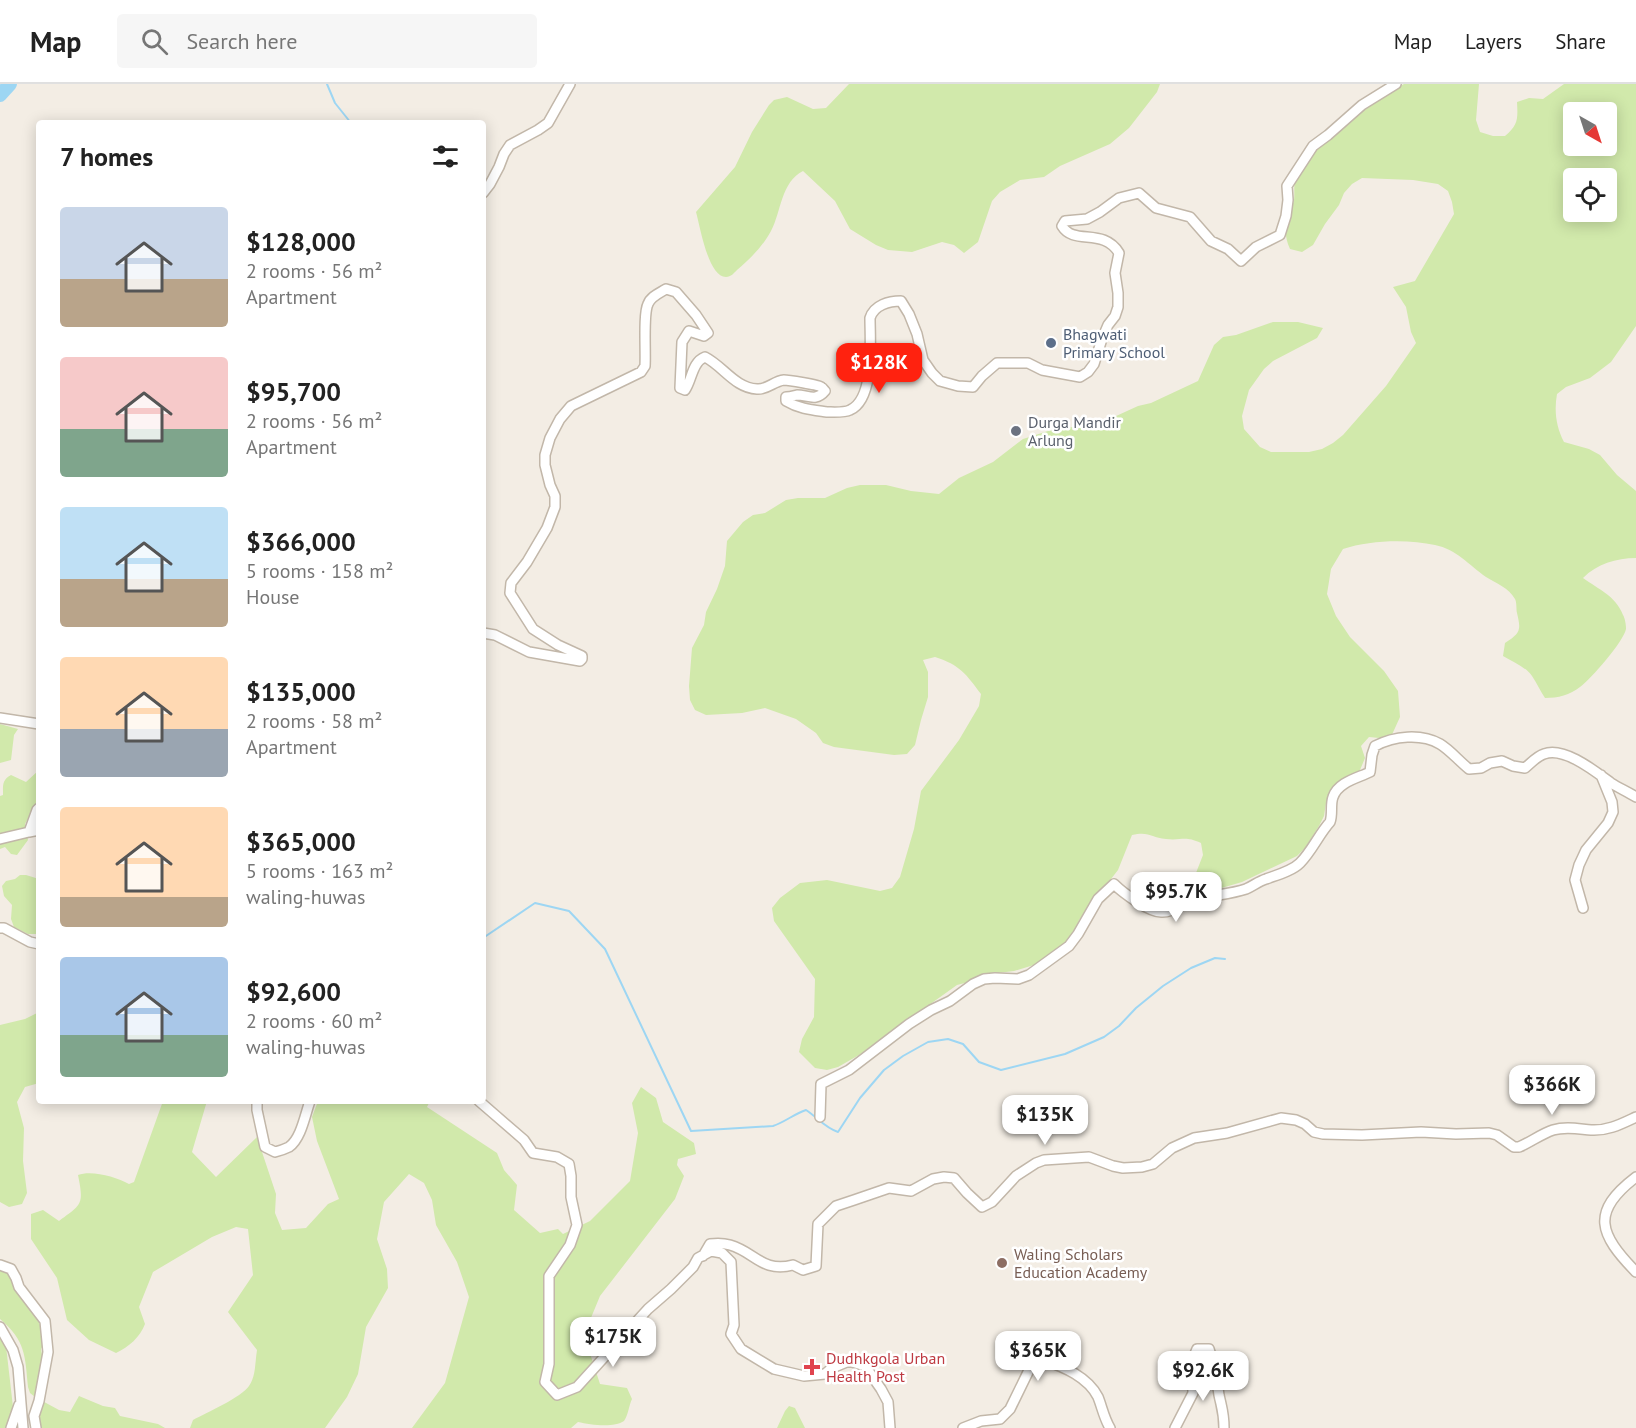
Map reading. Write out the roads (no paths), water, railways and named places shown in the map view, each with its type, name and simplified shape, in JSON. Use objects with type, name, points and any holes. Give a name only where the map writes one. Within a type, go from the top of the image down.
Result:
[{"type":"street","points":[[486,189],[510,145],[548,123],[570,84]]},
{"type":"street","points":[[486,634],[495,635],[529,652],[570,660],[580,661],[582,659],[582,656],[558,645],[533,629],[510,593],[511,583],[528,562],[547,528],[555,507],[555,496],[545,465],[549,438],[571,406],[641,372],[645,366],[648,302],[666,289],[676,292],[708,333],[704,336],[689,331],[682,342],[680,388],[685,390],[690,383],[693,370],[700,359],[705,357],[738,383],[749,388],[761,390],[775,382],[785,380],[814,384],[825,391],[814,398],[797,395],[786,397],[786,401],[793,405],[811,410],[833,412],[850,410],[865,392],[869,376],[871,312],[892,301],[901,301],[909,314],[922,360],[939,381],[973,387],[997,363],[1028,363],[1042,370],[1080,377],[1094,364],[1101,339],[1115,316],[1118,306],[1115,273],[1119,253],[1116,248],[1098,238],[1073,236],[1066,233],[1062,226],[1065,221],[1087,219],[1119,198],[1139,193],[1156,208],[1190,218],[1211,241],[1228,249],[1242,261],[1256,246],[1280,235],[1286,216],[1287,186],[1312,146],[1362,105],[1396,84]]},
{"type":"street","points":[[0,718],[36,723]]},
{"type":"street","points":[[820,1117],[821,1084],[849,1070],[909,1023],[950,1001],[973,984],[984,979],[1018,979],[1029,975],[1069,946],[1098,899],[1114,884],[1120,891],[1154,911],[1163,913],[1200,898],[1248,888],[1299,864],[1330,822],[1333,797],[1337,789],[1370,772],[1375,746],[1385,741],[1424,737],[1441,744],[1469,769],[1481,768],[1490,763],[1502,761],[1525,768],[1544,754],[1552,752],[1576,759],[1636,797]]},
{"type":"street","points":[[1583,908],[1575,880],[1579,865],[1586,850],[1608,823],[1613,812],[1612,802],[1601,775]]},
{"type":"street","points":[[0,839],[34,831]]},
{"type":"street","points":[[0,928],[36,943]]},
{"type":"street","points":[[257,1104],[265,1148],[274,1152],[290,1147],[299,1136],[309,1104]]},
{"type":"street","points":[[482,1104],[524,1140],[533,1153],[557,1157],[569,1164],[571,1197],[577,1225],[570,1245],[549,1276],[549,1364],[545,1382],[557,1395],[577,1387],[648,1309],[693,1267],[698,1258],[711,1251],[722,1252],[731,1262],[734,1324],[731,1334],[741,1349],[774,1369],[804,1376],[825,1374],[832,1368],[849,1361],[865,1366],[888,1402],[890,1428]]},
{"type":"street","points":[[703,1256],[710,1244],[723,1243],[732,1245],[770,1266],[783,1267],[793,1264],[803,1270],[816,1266],[818,1224],[836,1206],[889,1188],[911,1191],[933,1179],[954,1178],[982,1207],[992,1202],[1016,1176],[1036,1162],[1089,1157],[1127,1169],[1142,1167],[1153,1164],[1173,1149],[1194,1138],[1227,1133],[1281,1118],[1296,1120],[1323,1134],[1488,1133],[1497,1135],[1514,1147],[1519,1147],[1561,1128],[1606,1129],[1636,1117]]},
{"type":"street","points":[[1636,1177],[1613,1198],[1604,1216],[1611,1242],[1636,1272]]},
{"type":"street","points":[[0,1265],[11,1269],[19,1287],[45,1322],[48,1352],[34,1416],[36,1428]]},
{"type":"street","points":[[0,1328],[14,1350],[18,1367],[23,1428]]},
{"type":"street","points":[[1175,1428],[1193,1393],[1192,1361],[1197,1349],[1209,1349],[1224,1412],[1224,1428]]},
{"type":"street","points":[[963,1428],[1000,1419],[1010,1409],[1030,1368],[1044,1360],[1073,1371],[1094,1389],[1110,1428]]},
{"type":"street","points":[[11,1428],[20,1403]]},
{"type":"waterway","points":[[0,95],[10,84]]},
{"type":"waterway","points":[[327,84],[335,103],[349,120]]},
{"type":"waterway","points":[[486,936],[535,903],[569,911],[605,949],[691,1131],[773,1126],[806,1110],[838,1132],[860,1098],[884,1070],[928,1042],[948,1039],[963,1044],[979,1062],[1001,1070],[1065,1054],[1104,1037],[1163,986],[1191,968],[1215,958],[1225,959]]},
{"type":"place","name":"Bhagwati Primary School","points":[[1051,343]]},
{"type":"place","name":"Durga Mandir Arlung","points":[[1016,431]]},
{"type":"place","name":"Waling Scholars Education Academy","points":[[1002,1263]]},
{"type":"place","name":"Dudhkgola Urban Health Post","points":[[812,1367]]}]
